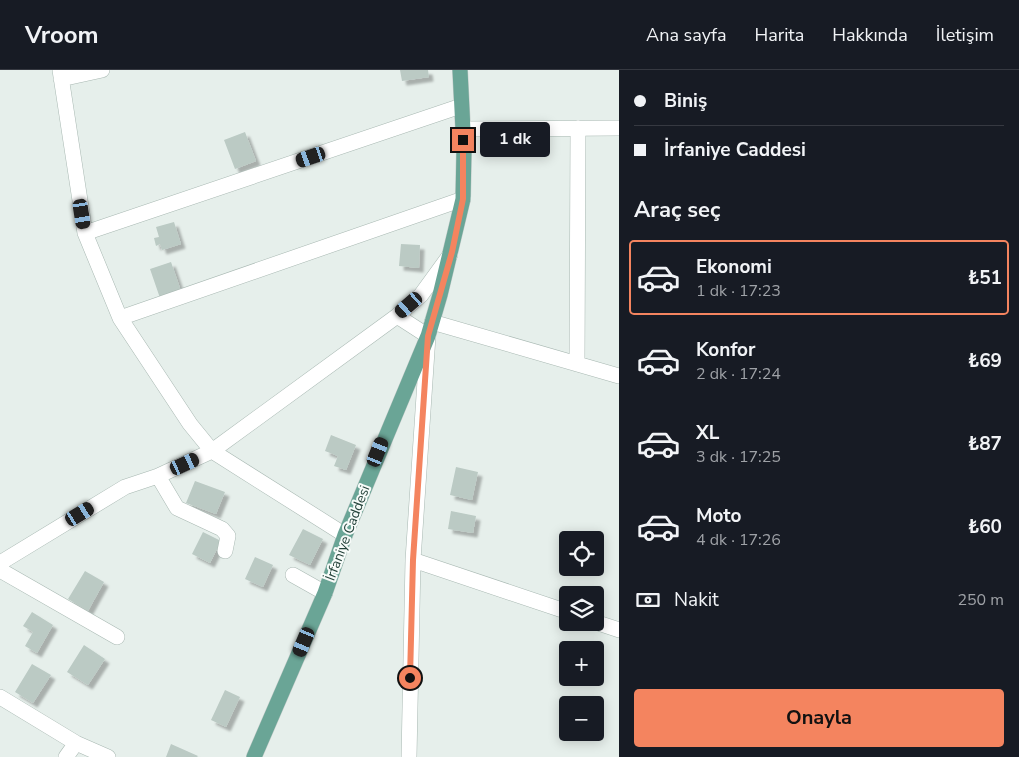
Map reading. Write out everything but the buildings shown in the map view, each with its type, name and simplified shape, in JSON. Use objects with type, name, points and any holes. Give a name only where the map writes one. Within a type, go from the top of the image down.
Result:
[{"type":"main road","name":"İrfaniye Caddesi","points":[[254,757],[325,593],[344,535],[430,329],[452,252],[463,199],[460,70]]},
{"type":"street","points":[[102,70],[60,74],[85,233],[120,318],[190,424],[212,451],[344,535]]},
{"type":"street","points":[[85,233],[461,106]]},
{"type":"street","points":[[577,364],[578,128]]},
{"type":"street","points":[[462,129],[619,128]]},
{"type":"street","points":[[120,318],[463,199]]},
{"type":"street","points":[[0,563],[126,487],[158,476],[212,451],[397,316],[421,295],[452,252]]},
{"type":"street","points":[[397,316],[430,329],[577,364],[619,376]]},
{"type":"street","points":[[409,757],[413,560],[430,329]]},
{"type":"street","points":[[158,476],[177,508],[222,529],[228,536],[225,550]]},
{"type":"street","points":[[413,560],[559,609]]},
{"type":"street","points":[[0,570],[116,636]]},
{"type":"street","points":[[293,575],[325,593]]},
{"type":"street","points":[[604,625],[619,630]]},
{"type":"street","points":[[0,697],[76,742],[108,757]]},
{"type":"street","points":[[66,757],[76,742]]},
{"type":"route","points":[[410,678],[413,560],[428,336],[452,252],[463,199],[463,140]]}]
